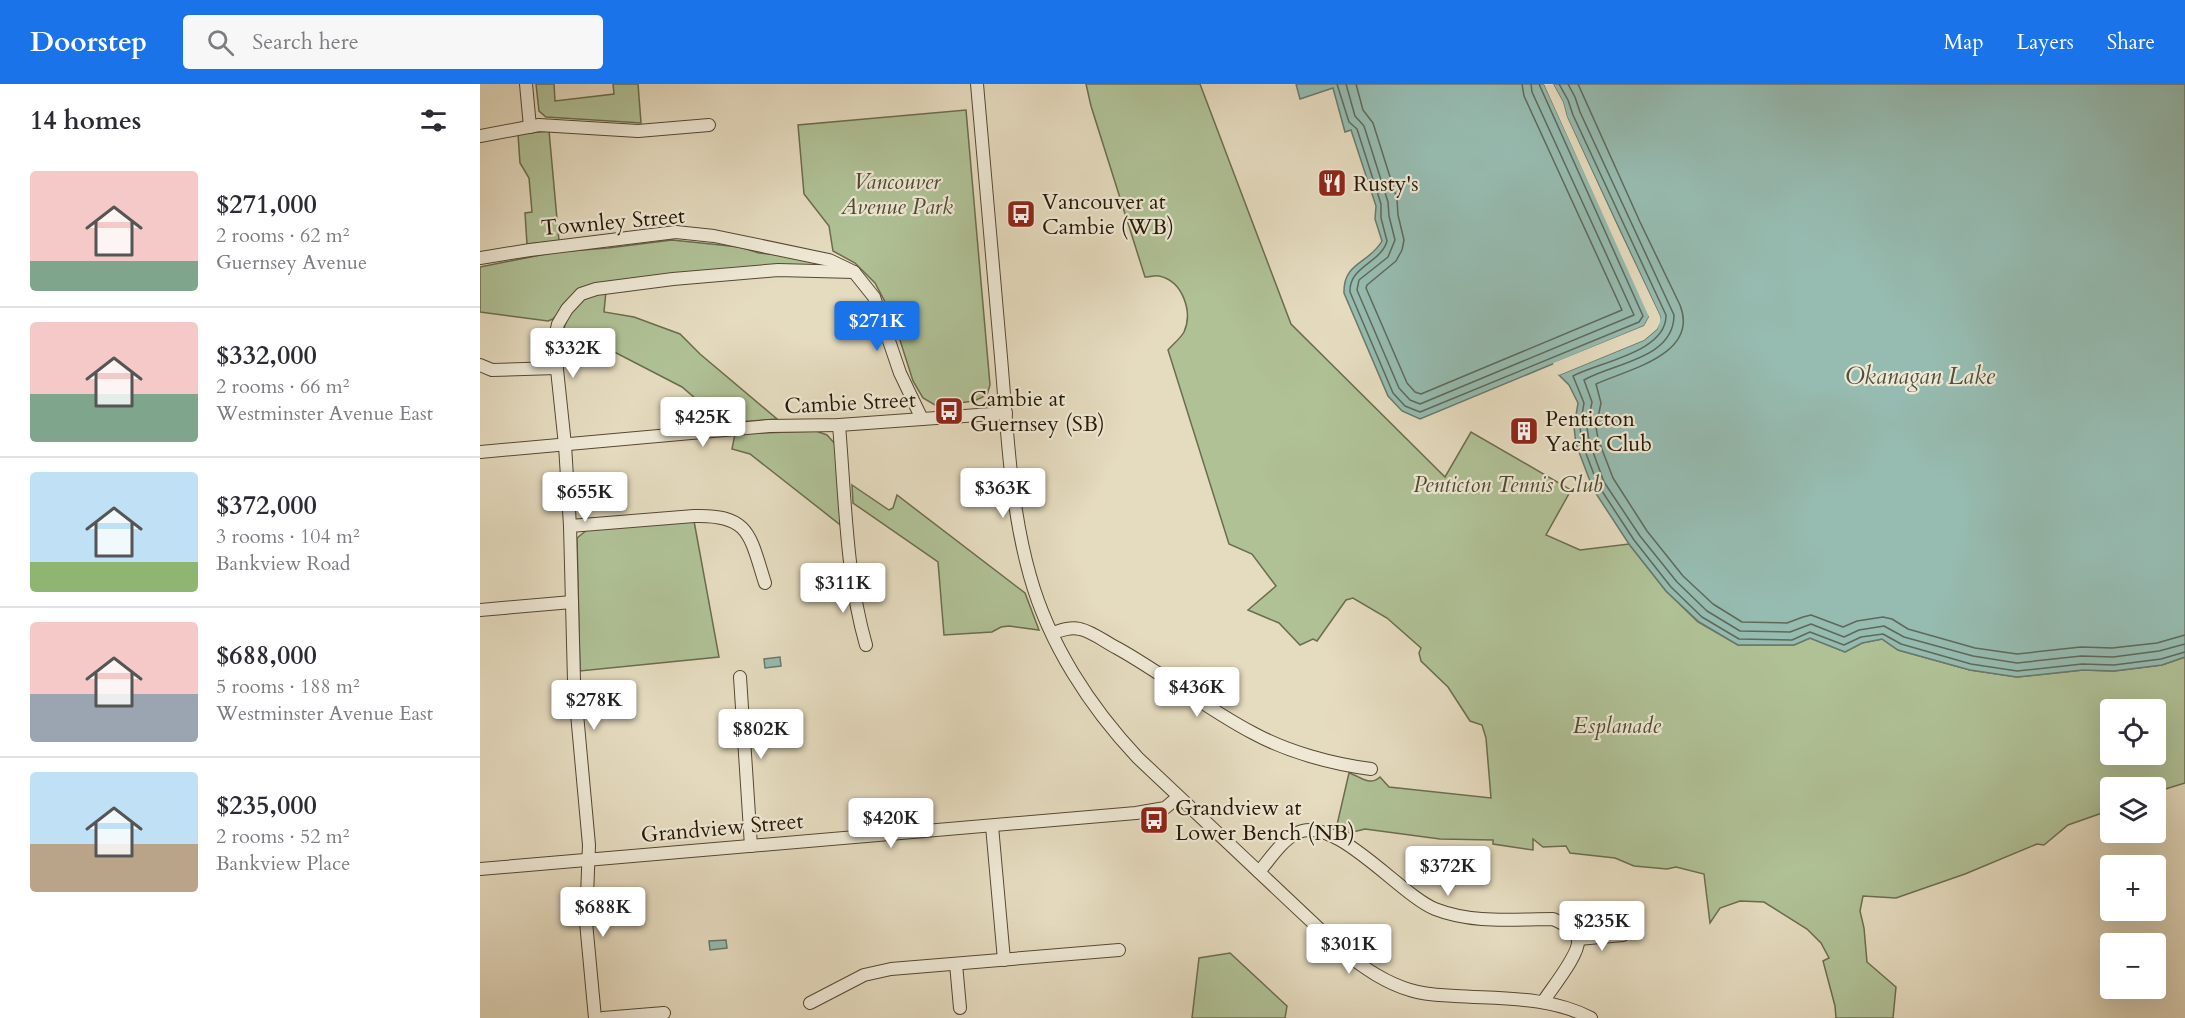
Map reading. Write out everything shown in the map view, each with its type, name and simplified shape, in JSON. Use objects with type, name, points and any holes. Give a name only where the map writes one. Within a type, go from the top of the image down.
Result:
[{"type":"street","points":[[526,84],[530,127]]},
{"type":"street","points":[[977,84],[1018,524],[1038,597],[1071,668],[1102,715],[1138,758],[1346,954],[1364,968],[1397,986],[1424,994],[1543,1002],[1567,1007],[1591,1018]]},
{"type":"street","points":[[480,136],[539,125],[638,131],[709,125]]},
{"type":"street","name":"Townley Street","points":[[480,258],[676,232],[714,236],[830,260],[854,272]]},
{"type":"street","points":[[595,1018],[586,922],[589,845],[574,681],[570,526],[565,445],[554,342],[558,324],[567,309],[581,294],[596,289],[662,280],[778,270],[854,272],[874,297],[900,373],[922,419]]},
{"type":"street","points":[[480,365],[492,370],[557,368]]},
{"type":"street","name":"Cambie Street","points":[[480,452],[769,426],[839,424],[1006,413]]},
{"type":"street","points":[[839,424],[858,617],[866,645]]},
{"type":"street","points":[[570,526],[694,516],[731,519],[747,533],[765,583]]},
{"type":"street","points":[[480,609],[572,602]]},
{"type":"street","points":[[1053,633],[1072,628],[1085,631],[1144,663],[1209,708],[1255,735],[1298,752],[1349,766],[1371,769]]},
{"type":"street","points":[[740,677],[751,846]]},
{"type":"street","name":"Grandview Street","points":[[480,869],[1136,813],[1165,808],[1178,797]]},
{"type":"street","points":[[992,826],[1004,960]]},
{"type":"street","points":[[1259,872],[1282,845],[1297,832],[1319,831],[1337,837],[1350,845],[1405,891],[1435,909],[1475,919],[1553,919],[1574,931],[1578,939],[1576,951],[1543,1002]]},
{"type":"street","points":[[1578,939],[1623,935]]},
{"type":"street","points":[[810,1003],[848,982],[878,971],[1119,950]]},
{"type":"street","points":[[957,964],[960,1008]]},
{"type":"street","points":[[603,1018],[664,1013]]},
{"type":"green space","points":[[536,84],[554,84],[555,101],[614,94],[613,84],[638,84],[641,123],[546,117],[539,111]]},
{"type":"green space","name":"Esplanade","points":[[1086,84],[1200,84],[1291,324],[1445,477],[1471,432],[1571,490],[1546,535],[1580,550],[1629,544],[1666,591],[1698,622],[1738,645],[1794,645],[1810,638],[1845,652],[1862,643],[1882,639],[1898,650],[1970,670],[2017,677],[2083,670],[2114,671],[2162,665],[2185,657],[2185,783],[2166,789],[2166,777],[2100,777],[2100,814],[2068,825],[2044,845],[2037,844],[1965,874],[1896,898],[1863,896],[1860,911],[1867,962],[1896,987],[1893,1018],[1836,1018],[1823,961],[1829,958],[1821,943],[1807,929],[1764,902],[1740,901],[1720,908],[1710,923],[1704,874],[1676,867],[1667,869],[1634,866],[1615,858],[1570,853],[1566,846],[1543,847],[1533,839],[1533,850],[1493,844],[1493,840],[1440,839],[1365,829],[1345,834],[1336,829],[1349,773],[1368,781],[1380,777],[1389,787],[1491,798],[1486,738],[1482,725],[1470,721],[1448,687],[1421,661],[1419,653],[1421,648],[1387,618],[1353,598],[1346,600],[1317,641],[1313,639],[1300,645],[1279,623],[1248,610],[1276,586],[1252,554],[1229,544],[1168,350],[1184,332],[1187,316],[1184,298],[1174,284],[1167,279],[1157,276],[1145,277]]},
{"type":"green space","name":"Vancouver Avenue Park","points":[[966,110],[990,385],[987,395],[974,401],[935,405],[923,398],[913,381],[892,315],[875,283],[855,263],[833,251],[829,226],[804,194],[798,125]]},
{"type":"green space","points":[[549,131],[559,241],[527,244],[525,213],[532,212],[529,178],[520,163],[518,134]]},
{"type":"green space","points":[[672,240],[740,247],[759,253],[822,260],[834,265],[576,294],[553,319],[548,321],[480,312],[480,267],[556,252]]},
{"type":"green space","points":[[606,291],[604,312],[634,317],[680,334],[700,354],[777,419],[724,423],[682,387],[570,329],[564,331],[561,336],[569,314],[583,299]]},
{"type":"green space","points":[[816,431],[827,435],[836,445],[843,527],[750,454],[732,449],[735,434]]},
{"type":"green space","points":[[852,485],[889,510],[893,508],[897,495],[1025,593],[1039,630],[1009,626],[992,632],[944,635],[938,562],[853,503]]},
{"type":"green space","points":[[694,521],[719,657],[580,671],[577,538],[587,530]]},
{"type":"green space","points":[[1230,953],[1287,1006],[1285,1018],[1192,1018],[1199,958]]},
{"type":"water","points":[[1296,84],[1544,84],[1649,313],[1644,326],[1420,419],[1402,411],[1388,396],[1344,293],[1345,283],[1352,269],[1377,249],[1382,241],[1375,219],[1376,206],[1351,130],[1345,132],[1333,88],[1300,99]]},
{"type":"water","name":"Okanagan Lake","points":[[1553,84],[2185,84],[2185,657],[2162,665],[2114,671],[2083,670],[2017,677],[1970,670],[1898,650],[1882,639],[1862,643],[1845,652],[1810,638],[1794,645],[1738,645],[1699,622],[1666,591],[1629,544],[1593,489],[1576,444],[1574,427],[1578,403],[1569,385],[1559,375],[1644,340],[1657,329],[1660,316]]},
{"type":"water","points":[[780,657],[781,666],[765,668],[764,659]]},
{"type":"water","points":[[726,940],[727,948],[710,950],[709,941]]},
{"type":"pier","points":[[1544,84],[1547,84],[1652,312],[1646,329],[1554,366],[1553,363],[1644,326],[1649,317]]},
{"type":"pier","points":[[1550,84],[1553,84],[1563,102],[1567,117],[1660,316],[1657,329],[1644,340],[1559,375],[1558,373],[1643,337],[1654,328],[1657,316]]},
{"type":"place","name":"Rusty's","points":[[1332,183]]},
{"type":"place","name":"Vancouver at Cambie (WB)","points":[[1021,214]]},
{"type":"place","name":"Cambie at Guernsey (SB)","points":[[949,411]]},
{"type":"place","name":"Penticton Yacht Club","points":[[1524,431]]},
{"type":"place","name":"Grandview at Lower Bench (NB)","points":[[1154,820]]},
{"type":"park label","name":"Penticton Tennis Club","points":[[1508,484]]}]
